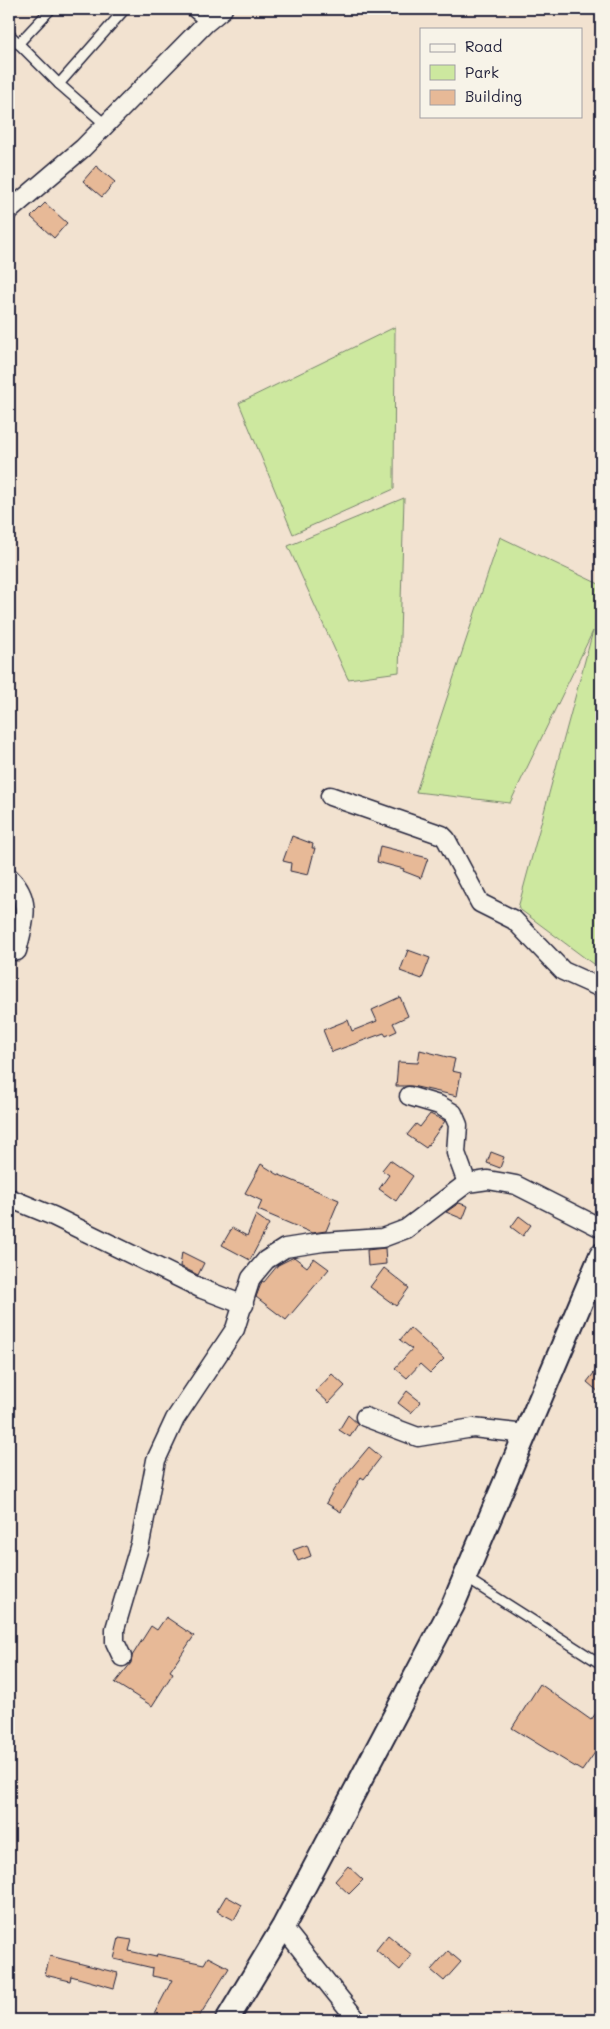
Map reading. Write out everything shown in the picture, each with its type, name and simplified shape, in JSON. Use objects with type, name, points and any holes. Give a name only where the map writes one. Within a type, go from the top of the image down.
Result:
[{"type":"street","points":[[9,211],[106,126],[206,23],[223,9]]},
{"type":"street","points":[[330,796],[442,835],[446,839],[480,903],[514,920],[563,970],[601,988]]},
{"type":"street","points":[[9,877],[21,891],[26,912],[17,951]]},
{"type":"street","points":[[409,1096],[439,1104],[453,1112],[458,1125],[456,1153],[467,1183]]},
{"type":"street","points":[[122,1657],[115,1642],[115,1629],[140,1544],[156,1460],[175,1419],[235,1329],[251,1278],[266,1260],[286,1248],[323,1242],[382,1238],[406,1229],[467,1183],[488,1180],[516,1185],[601,1228]]},
{"type":"street","points":[[9,1198],[53,1216],[202,1288],[244,1305]]},
{"type":"street","points":[[227,2020],[283,1927],[466,1578],[599,1265]]},
{"type":"street","points":[[365,1417],[418,1437],[474,1428],[526,1434]]},
{"type":"street","points":[[283,1927],[357,2020]]},
{"type":"lane","points":[[18,44],[51,9]]},
{"type":"lane","points":[[59,84],[125,9]]},
{"type":"lane","points":[[189,9],[206,23]]},
{"type":"lane","points":[[9,34],[59,84],[106,126]]},
{"type":"lane","points":[[466,1578],[601,1664]]},
{"type":"green space","points":[[395,327],[394,489],[293,534],[239,403]]},
{"type":"green space","points":[[404,498],[399,672],[348,679],[288,546]]},
{"type":"green space","points":[[500,537],[601,585],[601,614],[595,627],[601,630],[601,970],[518,908],[593,631],[510,803],[416,792]]},
{"type":"building","points":[[96,166],[115,182],[102,197],[83,181]]},
{"type":"building","points":[[45,203],[67,223],[54,238],[31,217]]},
{"type":"building","points":[[292,836],[313,844],[312,848],[315,848],[308,875],[290,871],[291,863],[283,861]]},
{"type":"building","points":[[380,846],[428,858],[421,878],[403,871],[404,869],[377,862]]},
{"type":"building","points":[[408,950],[430,958],[422,979],[400,971]]},
{"type":"building","points":[[400,997],[408,1016],[393,1023],[397,1031],[386,1036],[384,1033],[332,1052],[323,1030],[348,1020],[352,1031],[377,1021],[372,1010]]},
{"type":"building","points":[[420,1050],[455,1059],[452,1071],[461,1073],[457,1096],[412,1086],[396,1086],[398,1062],[418,1063]]},
{"type":"building","points":[[430,1114],[445,1121],[426,1148],[407,1135],[416,1124],[420,1127]]},
{"type":"building","points":[[491,1152],[504,1157],[500,1168],[487,1163]]},
{"type":"building","points":[[390,1160],[413,1176],[396,1201],[379,1189],[389,1175],[382,1170]]},
{"type":"building","points":[[261,1164],[277,1174],[339,1200],[326,1231],[312,1233],[258,1210],[262,1201],[245,1193]]},
{"type":"building","points":[[459,1203],[468,1206],[463,1219],[446,1212]]},
{"type":"building","points":[[256,1215],[269,1224],[250,1260],[222,1245],[232,1228],[247,1236]]},
{"type":"building","points":[[519,1216],[531,1225],[523,1236],[511,1227]]},
{"type":"building","points":[[385,1248],[386,1264],[368,1266],[367,1250]]},
{"type":"building","points":[[182,1252],[204,1263],[198,1275],[180,1266]]},
{"type":"building","points":[[294,1257],[307,1267],[314,1258],[329,1269],[286,1320],[256,1297],[262,1281],[264,1282],[278,1265]]},
{"type":"building","points":[[384,1268],[409,1288],[396,1306],[370,1287]]},
{"type":"building","points":[[410,1328],[444,1359],[430,1373],[420,1364],[407,1378],[395,1368],[412,1349],[400,1340]]},
{"type":"building","points":[[601,1364],[601,1394],[587,1382]]},
{"type":"building","points":[[332,1374],[345,1386],[329,1403],[316,1391]]},
{"type":"building","points":[[407,1391],[421,1402],[411,1413],[398,1403]]},
{"type":"building","points":[[348,1415],[358,1424],[350,1437],[339,1430]]},
{"type":"building","points":[[369,1447],[381,1457],[364,1479],[361,1477],[341,1512],[326,1503],[334,1489]]},
{"type":"building","points":[[307,1545],[311,1556],[298,1561],[293,1550]]},
{"type":"building","points":[[166,1617],[194,1636],[170,1671],[173,1673],[152,1706],[115,1683],[131,1663],[132,1656],[151,1626],[157,1630]]},
{"type":"building","points":[[540,1684],[591,1720],[601,1706],[601,1744],[582,1771],[512,1728]]},
{"type":"building","points":[[348,1866],[363,1880],[349,1894],[335,1881]]},
{"type":"building","points":[[226,1896],[242,1905],[234,1920],[217,1911]]},
{"type":"building","points":[[388,1935],[412,1955],[400,1970],[376,1950]]},
{"type":"building","points":[[119,1938],[132,1940],[129,1951],[156,1957],[157,1954],[204,1964],[208,1957],[229,1968],[197,2020],[151,2020],[172,1980],[152,1976],[153,1968],[114,1959]]},
{"type":"building","points":[[448,1951],[461,1962],[444,1981],[431,1970]]},
{"type":"building","points":[[50,1956],[118,1973],[114,1988],[71,1976],[70,1981],[45,1975]]}]
